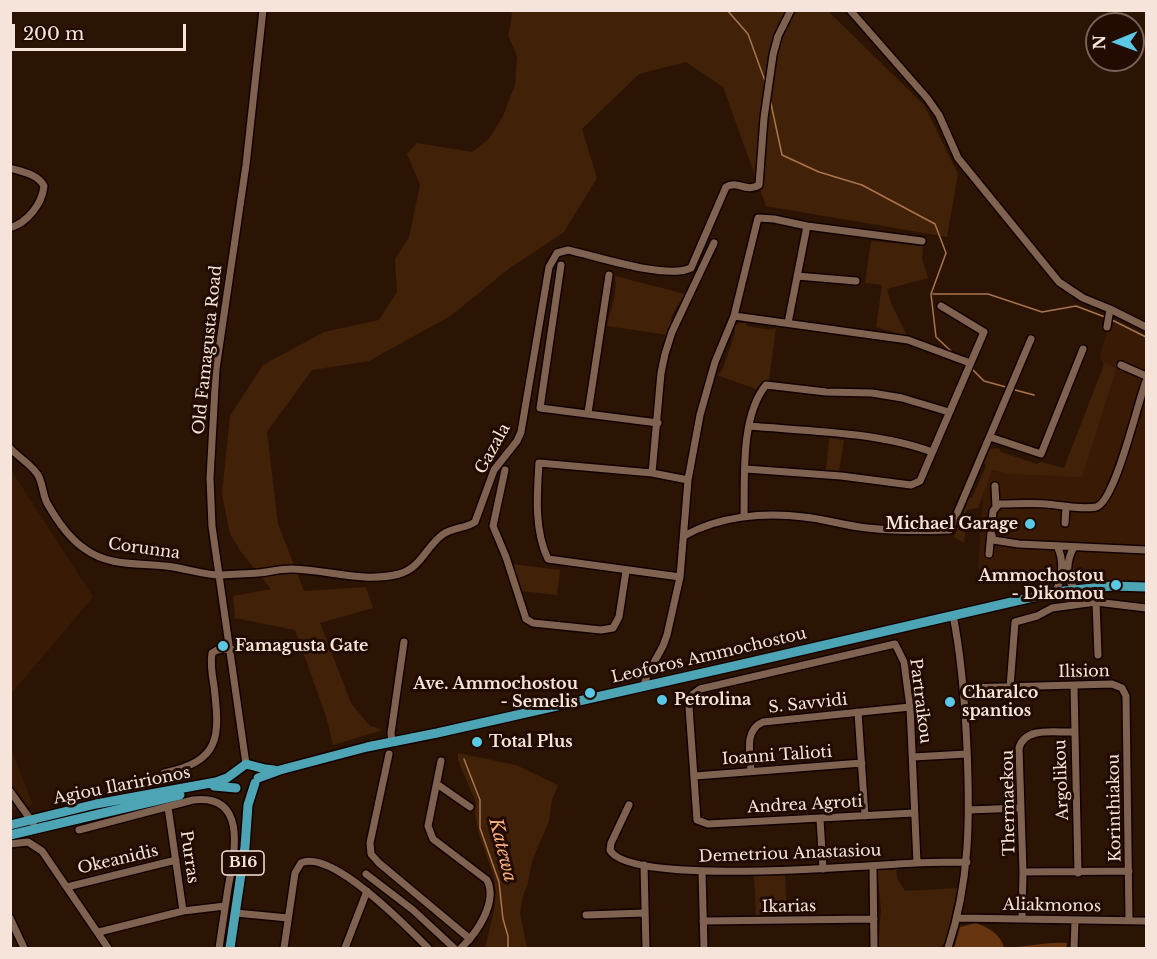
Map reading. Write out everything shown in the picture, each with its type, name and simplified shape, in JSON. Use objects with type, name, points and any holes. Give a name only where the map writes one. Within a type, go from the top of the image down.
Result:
[{"type":"main road","name":"Leoforos Ammochostou","points":[[257,781],[280,770],[392,742],[1055,592],[1112,586],[1146,587]]},
{"type":"main road","name":"Leoforos Ammochostou","points":[[249,765],[280,770]]},
{"type":"main road","points":[[249,765],[257,770],[257,781],[246,790],[237,788],[233,779],[236,771],[249,765]]},
{"type":"main road","name":"Agiou Ilaririonos","points":[[10,825],[96,804],[216,782],[236,771]]},
{"type":"main road","name":"B16","points":[[230,948],[245,848],[249,799],[257,781]]},
{"type":"main road","name":"Agiou Ilaririonos","points":[[12,841],[37,829],[206,788],[224,786],[237,788]]},
{"type":"main road","name":"B16","points":[[237,788],[247,812]]},
{"type":"street","name":"Old Famagusta Road","points":[[249,765],[212,526],[210,478],[216,369],[246,165],[263,10]]},
{"type":"street","name":"Gazala","points":[[220,576],[255,573],[278,568],[349,576],[399,574],[422,560],[439,537],[447,531],[469,526],[475,522],[494,471],[517,441],[521,432],[549,267],[556,253],[568,250],[655,271],[691,268],[726,187],[733,184],[751,189],[759,185],[764,118],[773,55],[778,36],[791,10]]},
{"type":"street","points":[[850,10],[927,98],[939,115],[958,158],[1059,282],[1083,298],[1146,327]]},
{"type":"street","points":[[10,168],[34,176],[44,186],[39,203],[32,212],[10,228]]},
{"type":"street","points":[[644,686],[647,675],[665,641],[680,577],[688,480],[700,415],[715,362],[734,316],[758,218],[922,240]]},
{"type":"street","points":[[788,323],[807,226]]},
{"type":"street","points":[[652,473],[661,373],[672,332],[714,243]]},
{"type":"street","points":[[561,265],[540,408],[658,423]]},
{"type":"street","points":[[588,413],[609,275]]},
{"type":"street","points":[[798,276],[856,281]]},
{"type":"street","points":[[746,469],[841,476],[911,485],[920,481],[984,332],[941,306]]},
{"type":"street","points":[[1107,327],[1110,309]]},
{"type":"street","points":[[734,316],[908,340],[970,363]]},
{"type":"street","points":[[684,536],[696,529],[763,515],[803,517],[867,528],[950,530],[1031,339]]},
{"type":"street","points":[[990,437],[1041,454],[1083,349]]},
{"type":"street","points":[[1121,365],[1146,376]]},
{"type":"street","points":[[989,554],[993,512],[999,504],[1096,507],[1106,499],[1113,486],[1146,381]]},
{"type":"street","points":[[744,518],[749,426],[759,393],[766,385],[826,392],[872,393],[902,398],[949,412]]},
{"type":"street","points":[[749,426],[885,440],[932,452]]},
{"type":"street","name":"Corunna","points":[[10,448],[35,472],[47,504],[66,530],[83,548],[95,556],[109,561],[168,566],[220,576]]},
{"type":"street","points":[[680,577],[548,560],[542,540],[538,508],[539,463],[652,473],[688,480]]},
{"type":"street","points":[[505,470],[493,526],[506,557],[526,619],[533,623],[601,630],[613,628],[620,617],[626,571]]},
{"type":"street","points":[[996,486],[996,507]]},
{"type":"street","points":[[1065,523],[1066,507]]},
{"type":"street","points":[[992,535],[993,540],[1001,542],[1146,550]]},
{"type":"street","points":[[1055,592],[1060,584],[1061,567],[1057,546]]},
{"type":"street","points":[[1074,547],[1069,557],[1068,574],[1070,584],[1075,589]]},
{"type":"street","points":[[1096,602],[1098,655]]},
{"type":"street","points":[[1010,687],[1015,622],[1037,616],[1052,608],[1096,602],[1146,608]]},
{"type":"street","points":[[948,948],[958,918],[967,862],[969,810],[964,688],[961,656],[953,615]]},
{"type":"street","points":[[392,742],[391,733],[404,642]]},
{"type":"street","name":"Partraikou","points":[[695,776],[689,706],[693,694],[700,689],[895,644],[904,662],[910,707],[917,863]]},
{"type":"street","points":[[164,773],[192,765],[206,755],[211,746],[218,725],[212,653],[217,650],[231,649]]},
{"type":"street","name":"Ilision","points":[[964,688],[1115,684],[1122,687],[1126,696]]},
{"type":"street","name":"Argolikou","points":[[1074,686],[1078,873]]},
{"type":"street","name":"Korinthiakou","points":[[1126,696],[1130,920]]},
{"type":"street","name":"S. Savvidi","points":[[751,771],[750,735],[753,727],[758,724],[910,707]]},
{"type":"street","points":[[858,712],[864,816]]},
{"type":"street","name":"Thermaekou","points":[[1022,919],[1023,872],[1019,748],[1023,738],[1034,733],[1074,732]]},
{"type":"street","points":[[389,754],[370,847],[371,854],[379,864],[470,939]]},
{"type":"street","points":[[913,757],[967,754]]},
{"type":"street","points":[[441,760],[428,826],[430,836],[483,876],[489,884],[491,895],[488,906],[470,939],[461,948]]},
{"type":"street","name":"Ioanni Talioti","points":[[695,776],[862,763]]},
{"type":"street","name":"Andrea Agroti","points":[[695,776],[697,820],[708,824],[914,813]]},
{"type":"street","points":[[437,784],[470,807]]},
{"type":"street","points":[[10,791],[37,829]]},
{"type":"street","points":[[79,830],[193,800],[209,800],[218,804],[230,815],[236,843],[219,948]]},
{"type":"street","name":"Demetriou Anastasiou","points":[[629,805],[610,843],[610,850],[616,856],[644,865],[702,872],[755,872],[967,862]]},
{"type":"street","name":"Purras","points":[[168,807],[183,911]]},
{"type":"street","points":[[969,810],[1021,808]]},
{"type":"street","points":[[820,819],[823,868]]},
{"type":"street","points":[[12,841],[28,842],[38,847],[68,887],[108,948]]},
{"type":"street","name":"Okeanidis","points":[[68,887],[176,860]]},
{"type":"street","points":[[284,948],[295,873],[305,861],[315,860],[333,868],[367,891],[428,948]]},
{"type":"street","points":[[644,865],[646,948]]},
{"type":"street","points":[[873,866],[874,948]]},
{"type":"street","points":[[1023,872],[1129,871]]},
{"type":"street","points":[[702,872],[704,948]]},
{"type":"street","points":[[366,874],[413,910],[454,948]]},
{"type":"street","points":[[345,948],[367,891]]},
{"type":"street","points":[[99,932],[183,911],[225,906]]},
{"type":"street","points":[[236,913],[288,918]]},
{"type":"street","points":[[586,915],[645,913]]},
{"type":"street","points":[[10,918],[24,948]]},
{"type":"street","name":"Aliakmonos","points":[[958,918],[1146,921]]},
{"type":"street","name":"Ikarias","points":[[703,921],[874,919]]},
{"type":"street","points":[[1074,948],[1075,921]]},
{"type":"shaded area","points":[[512,11],[828,11],[924,105],[958,174],[947,237],[766,206],[723,87],[686,62],[639,74],[582,129],[597,178],[564,232],[507,270],[452,315],[369,361],[312,370],[267,432],[278,524],[304,591],[366,587],[373,608],[320,623],[351,703],[370,726],[383,730],[333,745],[326,716],[295,630],[235,618],[233,596],[271,589],[241,552],[230,534],[222,494],[230,416],[263,365],[324,332],[379,320],[397,292],[395,259],[409,237],[420,185],[407,154],[417,143],[472,152],[488,140],[503,116],[515,85],[517,56],[508,35]]},
{"type":"shaded area","points":[[871,241],[923,246],[922,259],[928,278],[887,289],[891,303],[907,336],[876,327],[882,285],[865,283]]},
{"type":"shaded area","points":[[615,276],[685,294],[672,315],[668,335],[607,326],[615,295]]},
{"type":"shaded area","points":[[1110,322],[1146,335],[1146,583],[1037,598],[1037,574],[980,574],[978,565],[985,471],[1079,475],[1108,379],[1100,355]]},
{"type":"shaded area","points":[[739,323],[770,330],[776,328],[769,380],[756,389],[717,375],[722,371],[735,333],[735,326]]},
{"type":"shaded area","points":[[1105,362],[1116,369],[1082,477],[1012,474],[992,470],[978,508],[967,510],[964,543],[954,537],[969,498],[972,498],[986,466],[984,462],[990,449],[999,448],[1001,452],[1037,464],[1041,462],[1064,468]]},
{"type":"shaded area","points":[[829,438],[844,440],[839,472],[826,470]]},
{"type":"shaded area","points":[[11,470],[93,597],[10,694]]},
{"type":"shaded area","points":[[512,564],[560,570],[557,595],[521,591]]},
{"type":"shaded area","points":[[10,746],[33,805],[11,810],[10,810]]},
{"type":"shaded area","points":[[458,753],[516,765],[558,785],[552,800],[549,821],[532,861],[523,896],[520,913],[527,948],[485,948],[496,892],[493,874],[479,834],[475,814],[476,803],[458,760]]},
{"type":"shaded area","points":[[896,867],[897,878],[905,891],[958,888],[945,943],[939,948],[878,948],[881,910],[877,869]]},
{"type":"shaded area","points":[[785,874],[787,914],[756,915],[754,876]]},
{"type":"shaded area","points":[[976,923],[1000,938],[1004,947],[1067,943],[1066,948],[954,948],[960,927]]},
{"type":"waterway","points":[[727,10],[748,34],[765,81]]},
{"type":"waterway","points":[[770,99],[782,155],[819,172],[862,185],[935,224],[946,253],[931,294],[936,337],[952,352]]},
{"type":"waterway","points":[[933,294],[988,294],[1042,312],[1076,306],[1105,317]]},
{"type":"waterway","points":[[1110,319],[1146,337]]},
{"type":"waterway","points":[[973,370],[984,381],[1006,387]]},
{"type":"waterway","points":[[1015,390],[1034,395]]},
{"type":"waterway","name":"Katewa","points":[[464,759],[480,800],[480,828],[499,882],[508,948]]},
{"type":"place","name":"Michael Garage","points":[[1030,524]]},
{"type":"place","name":"Ammochostou - Dikomou","points":[[1116,585]]},
{"type":"place","name":"Famagusta Gate","points":[[223,646]]},
{"type":"place","name":"Ave. Ammochostou - Semelis","points":[[590,693]]},
{"type":"place","name":"Petrolina","points":[[662,700]]},
{"type":"place","name":"Charalco spantios","points":[[950,702]]},
{"type":"place","name":"Total Plus","points":[[477,742]]}]
